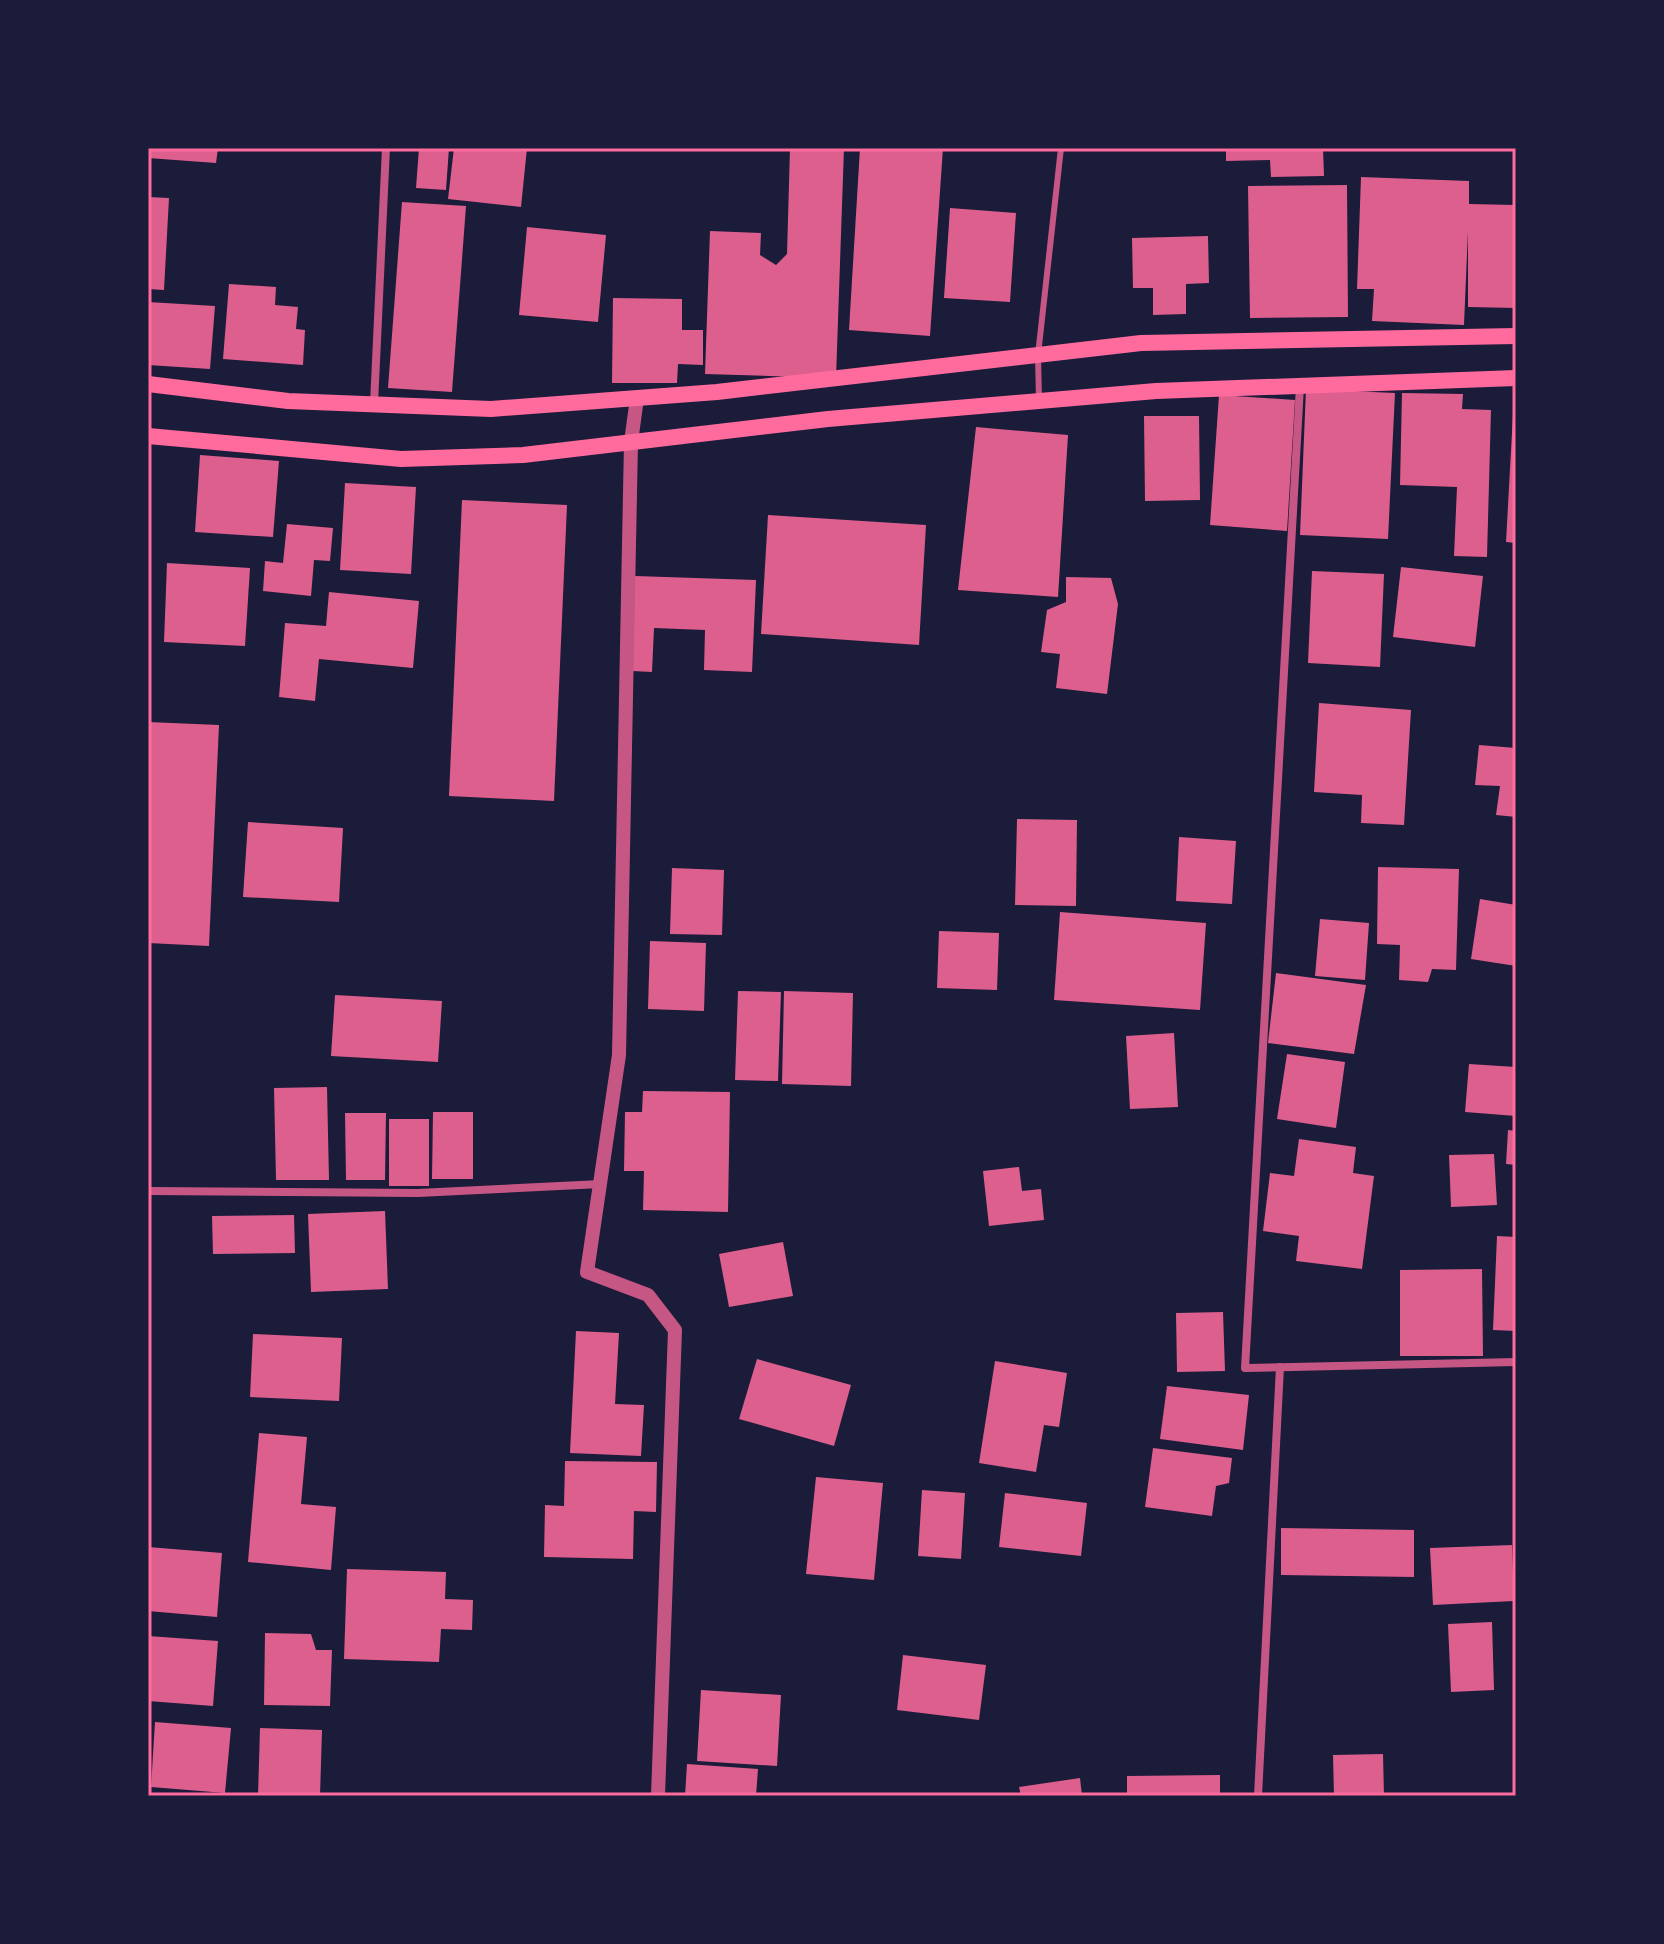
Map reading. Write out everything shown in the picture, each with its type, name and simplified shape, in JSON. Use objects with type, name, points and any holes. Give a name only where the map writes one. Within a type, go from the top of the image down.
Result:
[{"type":"main road","points":[[148,384],[288,401],[491,409],[717,392],[1141,343],[1516,336]]},
{"type":"main road","points":[[148,436],[401,459],[523,455],[828,419],[1156,391],[1516,378]]},
{"type":"street","points":[[374,404],[386,148]]},
{"type":"street","points":[[1300,386],[1245,1368],[1516,1362]]},
{"type":"street","points":[[637,398],[631,442],[619,1055],[587,1272],[648,1295],[675,1330],[658,1796]]},
{"type":"street","points":[[148,1191],[418,1193],[601,1184]]},
{"type":"street","points":[[1258,1796],[1280,1367]]},
{"type":"lane","points":[[1039,401],[1038,355],[1061,148]]},
{"type":"building","points":[[148,148],[218,148],[216,163],[148,158]]},
{"type":"building","points":[[419,148],[449,148],[446,190],[416,188]]},
{"type":"building","points":[[454,148],[527,148],[521,207],[448,199]]},
{"type":"building","points":[[790,148],[844,148],[836,378],[705,374],[710,231],[761,233],[760,255],[776,265],[787,254]]},
{"type":"building","points":[[860,148],[943,148],[930,336],[849,330]]},
{"type":"building","points":[[1226,148],[1323,148],[1324,176],[1271,177],[1270,160],[1226,161]]},
{"type":"building","points":[[1361,177],[1469,181],[1469,204],[1516,205],[1516,308],[1468,307],[1468,231],[1464,325],[1372,321],[1374,289],[1357,289]]},
{"type":"building","points":[[1347,185],[1348,317],[1250,318],[1248,186]]},
{"type":"building","points":[[148,197],[169,198],[164,290],[148,289]]},
{"type":"building","points":[[402,202],[466,206],[452,392],[388,388]]},
{"type":"building","points":[[950,208],[1016,213],[1010,302],[944,298]]},
{"type":"building","points":[[527,227],[606,235],[598,322],[519,315]]},
{"type":"building","points":[[1208,236],[1209,283],[1186,284],[1186,314],[1153,315],[1153,288],[1133,288],[1132,238]]},
{"type":"building","points":[[229,284],[276,287],[275,305],[298,307],[296,329],[305,330],[303,365],[223,359]]},
{"type":"building","points":[[613,298],[682,299],[682,330],[703,330],[703,365],[678,364],[677,383],[612,383]]},
{"type":"building","points":[[148,302],[215,306],[210,369],[148,365]]},
{"type":"building","points":[[1306,389],[1395,393],[1388,539],[1300,535]]},
{"type":"building","points":[[1402,393],[1463,394],[1462,409],[1491,410],[1487,557],[1454,556],[1457,487],[1400,485]]},
{"type":"building","points":[[1219,395],[1295,400],[1287,531],[1210,525]]},
{"type":"building","points":[[1516,396],[1516,543],[1506,542]]},
{"type":"building","points":[[1144,416],[1199,416],[1200,500],[1145,501]]},
{"type":"building","points":[[976,427],[1068,435],[1058,597],[958,590]]},
{"type":"building","points":[[200,455],[279,461],[273,537],[195,532]]},
{"type":"building","points":[[345,483],[416,487],[411,574],[340,570]]},
{"type":"building","points":[[462,500],[567,505],[554,801],[449,796]]},
{"type":"building","points":[[768,515],[926,525],[919,645],[761,634]]},
{"type":"building","points":[[287,524],[333,528],[330,561],[314,560],[311,596],[263,591],[265,561],[283,563]]},
{"type":"building","points":[[167,563],[250,568],[245,646],[164,642]]},
{"type":"building","points":[[1401,567],[1483,576],[1475,647],[1393,637]]},
{"type":"building","points":[[1312,571],[1384,574],[1380,667],[1308,663]]},
{"type":"building","points":[[635,576],[756,580],[752,672],[704,670],[705,630],[654,628],[652,672],[632,671]]},
{"type":"building","points":[[1066,577],[1111,578],[1118,604],[1107,694],[1056,688],[1060,654],[1041,652],[1047,610],[1066,602]]},
{"type":"building","points":[[329,592],[419,601],[413,668],[319,659],[315,701],[279,697],[285,623],[326,626]]},
{"type":"building","points":[[1319,703],[1411,710],[1404,825],[1361,823],[1362,795],[1314,792]]},
{"type":"building","points":[[148,722],[219,725],[209,946],[148,943]]},
{"type":"building","points":[[1479,745],[1516,748],[1516,817],[1496,815],[1500,786],[1475,785]]},
{"type":"building","points":[[1017,819],[1077,820],[1076,906],[1015,905]]},
{"type":"building","points":[[248,822],[343,828],[339,902],[243,897]]},
{"type":"building","points":[[1179,837],[1236,841],[1232,904],[1176,901]]},
{"type":"building","points":[[1378,867],[1459,869],[1456,970],[1432,969],[1428,982],[1399,980],[1400,945],[1377,944]]},
{"type":"building","points":[[672,868],[724,870],[722,935],[670,934]]},
{"type":"building","points":[[1480,899],[1516,905],[1516,966],[1471,959]]},
{"type":"building","points":[[1060,912],[1206,923],[1200,1010],[1054,1000]]},
{"type":"building","points":[[1320,919],[1369,923],[1365,980],[1315,976]]},
{"type":"building","points":[[939,931],[999,933],[997,990],[937,988]]},
{"type":"building","points":[[650,941],[706,943],[704,1011],[648,1009]]},
{"type":"building","points":[[1276,973],[1366,985],[1354,1054],[1268,1043]]},
{"type":"building","points":[[738,991],[781,992],[778,1081],[735,1080]]},
{"type":"building","points":[[784,991],[853,993],[851,1086],[782,1084]]},
{"type":"building","points":[[335,995],[442,1001],[438,1062],[331,1056]]},
{"type":"building","points":[[1174,1033],[1178,1107],[1130,1109],[1126,1036]]},
{"type":"building","points":[[1287,1054],[1345,1062],[1336,1128],[1277,1119]]},
{"type":"building","points":[[1469,1064],[1516,1067],[1516,1116],[1465,1112]]},
{"type":"building","points":[[327,1087],[329,1180],[276,1180],[274,1088]]},
{"type":"building","points":[[643,1091],[730,1092],[728,1212],[643,1210],[644,1171],[624,1171],[625,1112],[642,1112]]},
{"type":"building","points":[[433,1112],[473,1112],[473,1179],[432,1179]]},
{"type":"building","points":[[345,1113],[386,1113],[385,1180],[346,1180]]},
{"type":"building","points":[[389,1119],[429,1119],[429,1186],[389,1186]]},
{"type":"building","points":[[1508,1130],[1516,1131],[1516,1165],[1506,1164]]},
{"type":"building","points":[[1299,1139],[1356,1147],[1353,1173],[1374,1176],[1362,1269],[1296,1261],[1299,1236],[1263,1231],[1270,1173],[1294,1176]]},
{"type":"building","points":[[1494,1154],[1497,1205],[1451,1207],[1449,1155]]},
{"type":"building","points":[[1019,1167],[1022,1191],[1041,1189],[1044,1220],[989,1226],[983,1171]]},
{"type":"building","points":[[385,1211],[388,1289],[311,1292],[308,1214]]},
{"type":"building","points":[[294,1215],[295,1253],[213,1254],[212,1216]]},
{"type":"building","points":[[1497,1236],[1516,1237],[1516,1331],[1493,1330]]},
{"type":"building","points":[[783,1242],[793,1296],[729,1307],[719,1254]]},
{"type":"building","points":[[1482,1269],[1483,1356],[1400,1356],[1400,1270]]},
{"type":"building","points":[[1223,1312],[1225,1371],[1177,1372],[1176,1313]]},
{"type":"building","points":[[576,1331],[619,1333],[615,1404],[644,1405],[641,1456],[570,1453]]},
{"type":"building","points":[[253,1334],[342,1338],[339,1401],[250,1397]]},
{"type":"building","points":[[757,1359],[851,1385],[834,1446],[739,1419]]},
{"type":"building","points":[[995,1361],[1067,1373],[1059,1427],[1044,1425],[1036,1472],[979,1463]]},
{"type":"building","points":[[1167,1386],[1249,1395],[1243,1450],[1160,1439]]},
{"type":"building","points":[[259,1433],[307,1437],[301,1504],[336,1507],[331,1570],[248,1562]]},
{"type":"building","points":[[1153,1448],[1232,1458],[1229,1483],[1216,1486],[1212,1516],[1145,1507]]},
{"type":"building","points":[[565,1461],[657,1462],[656,1512],[634,1511],[633,1559],[544,1557],[545,1505],[564,1506]]},
{"type":"building","points":[[816,1477],[883,1483],[874,1580],[806,1574]]},
{"type":"building","points":[[922,1490],[965,1493],[961,1559],[918,1556]]},
{"type":"building","points":[[1005,1493],[1087,1503],[1081,1556],[999,1547]]},
{"type":"building","points":[[1281,1528],[1414,1530],[1414,1577],[1281,1575]]},
{"type":"building","points":[[1512,1545],[1514,1601],[1433,1605],[1430,1548]]},
{"type":"building","points":[[148,1547],[222,1553],[217,1617],[148,1611]]},
{"type":"building","points":[[347,1569],[446,1572],[445,1599],[473,1600],[472,1630],[441,1629],[439,1662],[344,1659]]},
{"type":"building","points":[[1492,1622],[1494,1690],[1451,1692],[1448,1624]]},
{"type":"building","points":[[265,1633],[311,1634],[316,1650],[332,1650],[330,1706],[264,1705]]},
{"type":"building","points":[[148,1636],[218,1641],[213,1706],[148,1701]]},
{"type":"building","points":[[903,1655],[986,1665],[979,1720],[897,1710]]},
{"type":"building","points":[[701,1690],[781,1695],[777,1766],[697,1761]]},
{"type":"building","points":[[155,1722],[231,1728],[225,1793],[151,1787]]},
{"type":"building","points":[[260,1728],[322,1730],[320,1796],[258,1796]]},
{"type":"building","points":[[1383,1754],[1384,1796],[1334,1796],[1333,1755]]},
{"type":"building","points":[[687,1764],[758,1769],[756,1796],[685,1796]]},
{"type":"building","points":[[1220,1775],[1220,1796],[1127,1796],[1127,1776]]},
{"type":"building","points":[[1080,1778],[1082,1796],[1021,1796],[1019,1787]]}]
